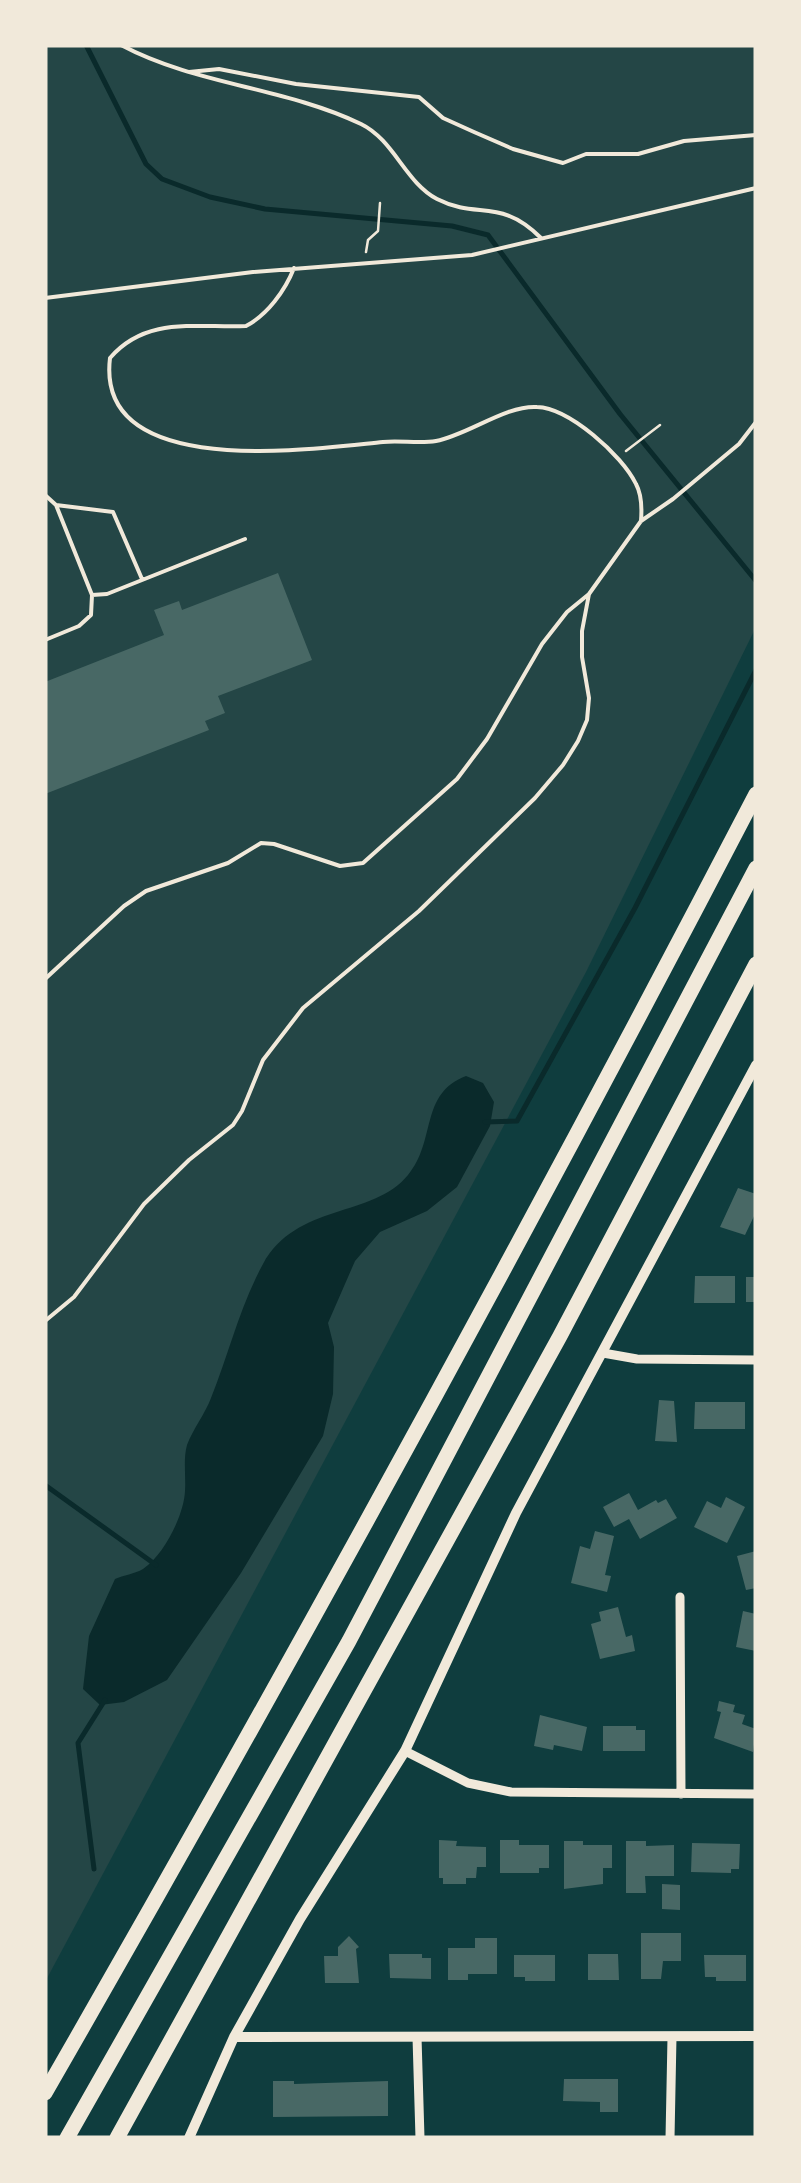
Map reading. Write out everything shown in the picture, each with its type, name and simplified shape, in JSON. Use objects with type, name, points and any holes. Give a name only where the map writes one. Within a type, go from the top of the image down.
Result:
[{"type":"highway","points":[[45,2093],[413,1438],[756,794]]},
{"type":"highway","points":[[68,2138],[350,1641],[756,868]]},
{"type":"highway","points":[[116,2138],[560,1336],[756,964]]},
{"type":"street","points":[[189,2138],[234,2037],[310,1902],[406,1751],[516,1513],[756,1065]]},
{"type":"street","points":[[603,1353],[637,1359],[756,1360]]},
{"type":"street","points":[[680,1597],[682,1794]]},
{"type":"street","points":[[406,1751],[468,1783],[511,1792],[756,1794]]},
{"type":"street","points":[[234,2037],[756,2036]]},
{"type":"street","points":[[417,2037],[420,2138]]},
{"type":"street","points":[[670,2138],[672,2037]]},
{"type":"lane","points":[[61,45],[78,45]]},
{"type":"lane","points":[[122,45],[150,61],[270,92],[366,126],[424,190],[439,200],[506,212],[526,223],[541,238]]},
{"type":"lane","points":[[190,72],[219,69],[296,84],[419,97],[443,118],[528,154],[563,163],[586,154],[638,154],[684,141],[756,135]]},
{"type":"lane","points":[[45,298],[294,268],[482,254],[756,188]]},
{"type":"lane","points":[[294,268],[259,320],[246,326],[155,328],[122,344],[110,358],[110,390],[135,424],[148,434],[183,444],[288,452],[398,440],[434,442],[520,408],[552,409],[567,416],[617,458],[638,485],[641,521]]},
{"type":"lane","points":[[45,979],[124,906],[146,891],[228,863],[260,844],[274,844],[340,866],[363,863],[457,779],[487,739],[542,644],[568,612],[590,594],[641,521],[739,444],[756,422]]},
{"type":"lane","points":[[45,495],[56,506],[92,596],[91,615],[79,626],[45,640]]},
{"type":"lane","points":[[56,506],[113,512],[143,580]]},
{"type":"lane","points":[[92,596],[108,594],[245,538]]},
{"type":"lane","points":[[45,1321],[74,1297],[144,1204],[233,1124],[262,1060],[303,1008],[419,911],[563,765],[586,720],[589,698],[582,631],[590,594]]},
{"type":"path","points":[[368,240],[378,231],[380,203]]},
{"type":"path","points":[[617,458],[660,425]]},
{"type":"shaded area","points":[[45,45],[756,45],[756,627],[586,972],[45,1982]]},
{"type":"shaded area","points":[[466,1076],[483,1083],[494,1102],[490,1126],[457,1187],[427,1211],[380,1232],[355,1261],[328,1323],[334,1347],[333,1394],[323,1436],[241,1573],[167,1680],[124,1702],[100,1705],[83,1689],[89,1636],[115,1579],[151,1563],[177,1523],[184,1501],[187,1445],[211,1398],[263,1264],[277,1244],[295,1230],[393,1189],[417,1161],[441,1094]]},
{"type":"building","points":[[278,573],[312,660],[218,696],[225,713],[205,721],[209,730],[45,794],[45,682],[164,635],[154,610],[179,601],[182,610]]},
{"type":"building","points":[[738,1188],[756,1194],[756,1212],[745,1235],[720,1227]]},
{"type":"building","points":[[695,1276],[735,1276],[735,1303],[694,1303]]},
{"type":"building","points":[[746,1277],[756,1277],[756,1302],[746,1302]]},
{"type":"building","points":[[659,1400],[674,1401],[677,1442],[655,1441]]},
{"type":"building","points":[[695,1402],[745,1402],[745,1429],[694,1429]]},
{"type":"building","points":[[629,1493],[638,1510],[666,1499],[677,1518],[640,1539],[629,1519],[614,1527],[603,1507]]},
{"type":"building","points":[[726,1497],[745,1507],[727,1543],[694,1527],[707,1501],[721,1508]]},
{"type":"building","points":[[595,1531],[614,1536],[605,1575],[611,1576],[607,1592],[571,1583],[580,1546],[590,1549]]},
{"type":"building","points":[[756,1551],[756,1588],[746,1590],[737,1556]]},
{"type":"building","points":[[618,1607],[626,1637],[632,1635],[635,1651],[600,1659],[591,1624],[601,1621],[599,1612]]},
{"type":"building","points":[[743,1611],[756,1614],[756,1651],[736,1647]]},
{"type":"building","points":[[719,1701],[735,1705],[733,1712],[745,1715],[742,1724],[756,1729],[753,1752],[714,1738],[721,1712],[717,1711]]},
{"type":"building","points":[[540,1715],[587,1727],[582,1751],[554,1745],[553,1750],[534,1746]]},
{"type":"building","points":[[603,1726],[636,1726],[636,1730],[645,1730],[645,1751],[603,1751]]},
{"type":"building","points":[[439,1840],[457,1841],[456,1846],[486,1847],[486,1867],[477,1867],[476,1878],[466,1878],[466,1884],[443,1884],[443,1878],[439,1878]]},
{"type":"building","points":[[500,1840],[519,1840],[519,1845],[549,1845],[549,1868],[539,1868],[539,1873],[500,1873]]},
{"type":"building","points":[[564,1841],[612,1845],[612,1868],[603,1868],[603,1884],[564,1889]]},
{"type":"building","points":[[626,1841],[646,1841],[646,1846],[674,1845],[674,1876],[645,1876],[646,1893],[626,1893]]},
{"type":"building","points":[[692,1843],[740,1844],[739,1869],[731,1869],[731,1873],[691,1872]]},
{"type":"building","points":[[662,1884],[680,1885],[680,1910],[662,1909]]},
{"type":"building","points":[[641,1933],[681,1933],[681,1961],[663,1961],[661,1979],[641,1979]]},
{"type":"building","points":[[349,1936],[359,1947],[359,1983],[325,1983],[324,1956],[338,1956],[338,1947]]},
{"type":"building","points":[[475,1938],[497,1938],[497,1974],[468,1974],[468,1980],[448,1980],[448,1948],[475,1948]]},
{"type":"building","points":[[389,1954],[422,1954],[422,1958],[431,1958],[431,1979],[390,1978]]},
{"type":"building","points":[[588,1954],[618,1954],[619,1980],[588,1980]]},
{"type":"building","points":[[514,1955],[555,1955],[555,1981],[514,1977]]},
{"type":"building","points":[[704,1955],[746,1955],[746,1981],[705,1977]]},
{"type":"building","points":[[564,2079],[618,2079],[618,2112],[600,2112],[600,2102],[563,2101]]},
{"type":"building","points":[[273,2081],[388,2081],[388,2116],[273,2117]]},
{"type":"waterway","points":[[86,45],[146,164],[162,179],[210,197],[265,209],[452,226],[488,235],[620,414],[756,581]]},
{"type":"waterway","points":[[485,1122],[517,1121],[635,908],[756,670]]},
{"type":"waterway","points":[[45,1485],[156,1565]]},
{"type":"waterway","points":[[94,1869],[78,1743],[105,1700]]}]
